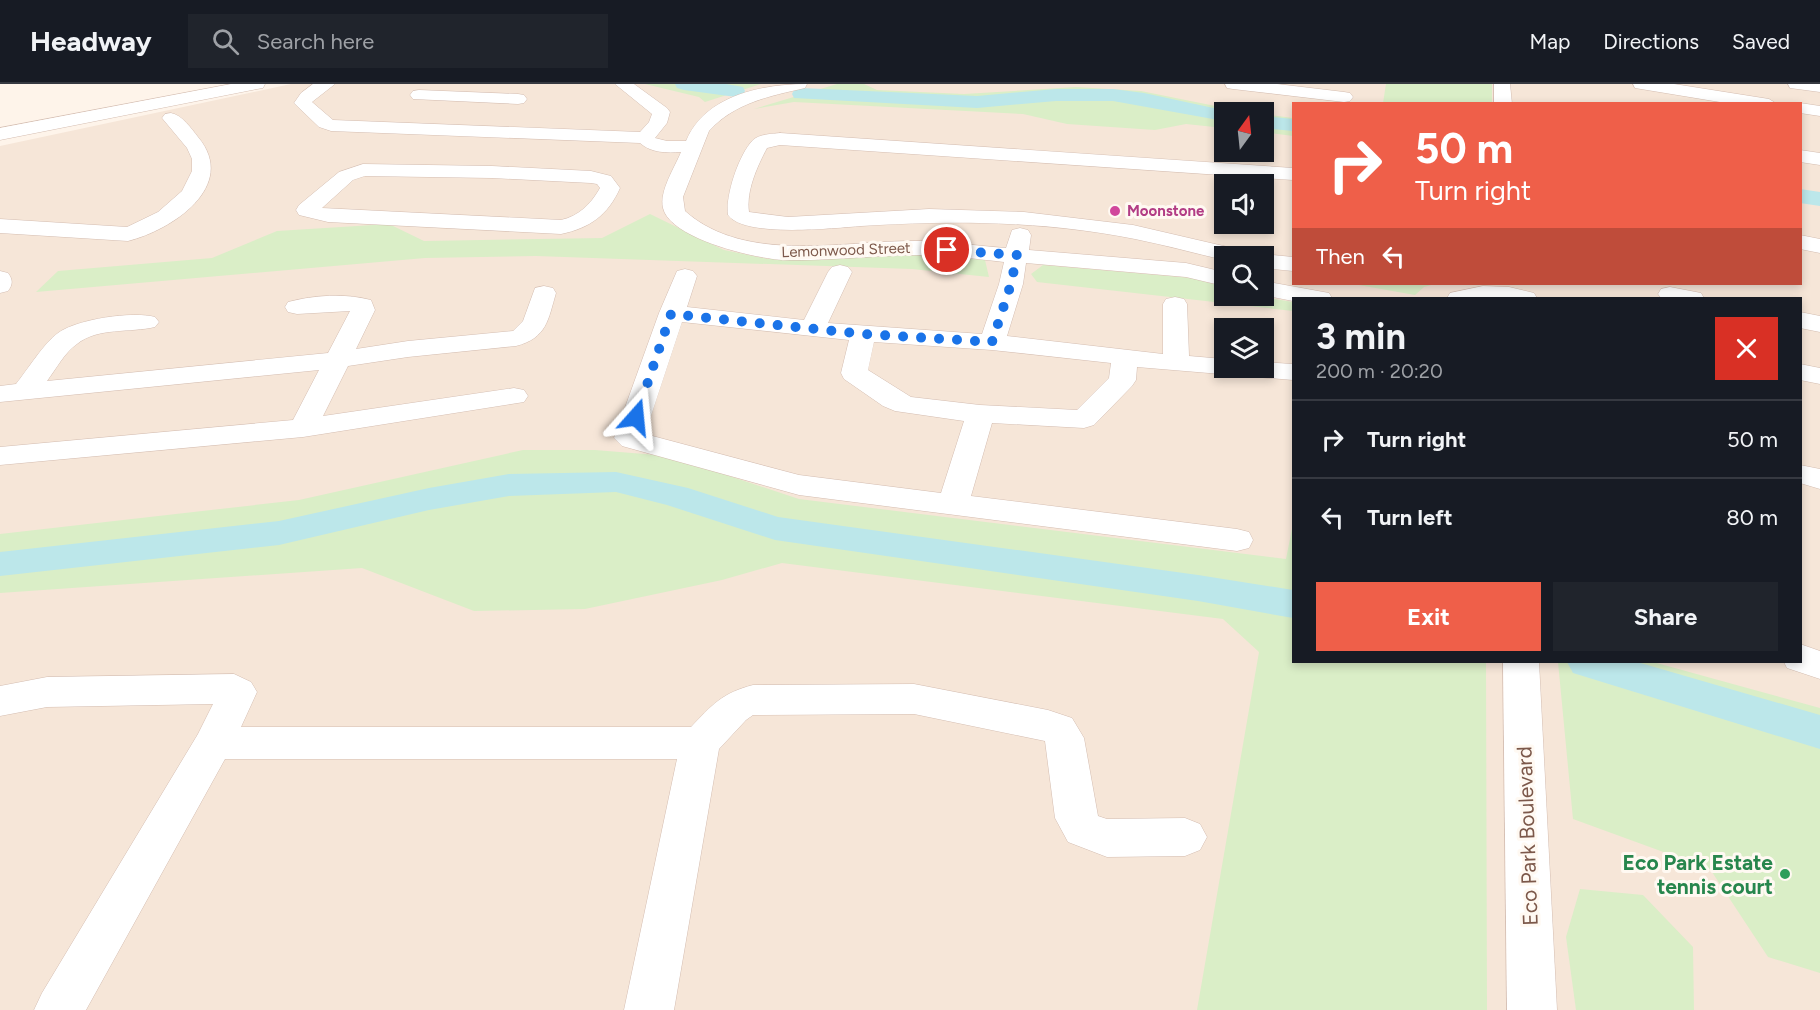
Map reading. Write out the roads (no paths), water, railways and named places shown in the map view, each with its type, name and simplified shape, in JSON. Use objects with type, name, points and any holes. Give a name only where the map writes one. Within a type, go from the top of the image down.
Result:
[{"type":"street","points":[[122,109],[225,84]]},
{"type":"street","points":[[0,134],[257,84]]},
{"type":"street","points":[[327,84],[311,92],[305,97],[303,104],[325,123],[343,126],[526,135],[645,138]]},
{"type":"street","points":[[623,84],[661,112],[658,123],[645,138]]},
{"type":"street","name":"Lemonwood Street","points":[[799,84],[744,99],[714,114],[700,129],[673,197],[673,207],[678,216],[733,244],[765,251],[783,253],[903,247],[1186,270],[1214,277]]},
{"type":"street","points":[[1233,84],[1344,97]]},
{"type":"street","points":[[1502,84],[1503,102]]},
{"type":"street","points":[[1641,84],[1756,102]]},
{"type":"street","points":[[1796,84],[1820,87]]},
{"type":"street","points":[[419,94],[518,99]]},
{"type":"street","points":[[428,130],[468,96]]},
{"type":"street","points":[[1802,108],[1820,111]]},
{"type":"street","points":[[0,226],[128,234],[144,230],[159,222],[186,200],[202,173],[203,161],[198,150],[171,118]]},
{"type":"street","points":[[503,160],[604,180],[610,188],[588,218],[579,223],[561,227],[328,216],[307,210],[346,176],[363,170],[503,160],[526,135]]},
{"type":"street","points":[[645,138],[648,143],[656,146],[693,146]]},
{"type":"street","points":[[1081,205],[782,224],[743,218],[737,211],[741,189],[754,152],[759,145],[765,141],[794,139],[926,158],[1144,164],[1292,174]]},
{"type":"street","points":[[1802,156],[1820,159]]},
{"type":"street","points":[[1144,164],[1144,184]]},
{"type":"street","points":[[966,196],[1214,251]]},
{"type":"street","points":[[992,342],[1011,284],[1026,209]]},
{"type":"street","points":[[1802,242],[1820,246]]},
{"type":"street","points":[[1274,262],[1292,264]]},
{"type":"street","points":[[813,328],[840,272]]},
{"type":"street","points":[[685,276],[629,438],[632,440],[799,485],[1237,540]]},
{"type":"street","points":[[0,278],[0,286]]},
{"type":"street","points":[[1518,285],[1532,297]]},
{"type":"street","points":[[1274,290],[1314,297]]},
{"type":"street","points":[[1478,292],[1518,297]]},
{"type":"street","points":[[13,392],[337,360],[408,349],[525,337],[532,331],[544,293]]},
{"type":"street","points":[[297,307],[346,303],[362,305],[363,310],[303,428]]},
{"type":"street","points":[[1175,304],[1176,363]]},
{"type":"street","points":[[671,314],[863,334],[992,342],[1125,359],[1214,366]]},
{"type":"street","points":[[1802,320],[1820,324]]},
{"type":"street","points":[[13,392],[74,333],[87,329],[146,322]]},
{"type":"street","points":[[863,334],[854,373],[893,400],[905,405],[980,414],[1084,419],[1122,380],[1125,359]]},
{"type":"street","points":[[1274,371],[1292,372]]},
{"type":"street","points":[[1802,372],[1820,376]]},
{"type":"street","points":[[1802,379],[1820,383]]},
{"type":"street","points":[[0,456],[303,428],[514,396]]},
{"type":"street","points":[[953,504],[980,414]]},
{"type":"street","points":[[1802,474],[1820,479]]},
{"type":"street","points":[[1802,659],[1820,665]]},
{"type":"street","name":"Eco Park Boulevard","points":[[1521,663],[1532,1010]]},
{"type":"street","points":[[0,701],[47,692],[238,690],[214,743],[59,1010]]},
{"type":"street","points":[[649,1010],[700,743],[732,709],[742,703],[753,700],[914,699],[1058,729],[1064,738],[1076,818],[1083,829],[1107,838],[1185,837]]},
{"type":"street","points":[[214,743],[700,743]]},
{"type":"waterway","points":[[684,84],[736,91]]},
{"type":"waterway","points":[[801,94],[977,102],[1056,95],[1113,95],[1214,113]]},
{"type":"waterway","points":[[1274,123],[1292,125]]},
{"type":"waterway","points":[[1802,196],[1820,199]]},
{"type":"waterway","points":[[0,564],[279,533],[429,499],[509,485],[616,482],[676,496],[775,528],[1198,588],[1292,604]]},
{"type":"waterway","points":[[1590,663],[1820,732]]},
{"type":"place","name":"Moonstone","points":[[1115,211]]},
{"type":"place","name":"Eco Park Estate tennis court","points":[[1785,874]]}]
